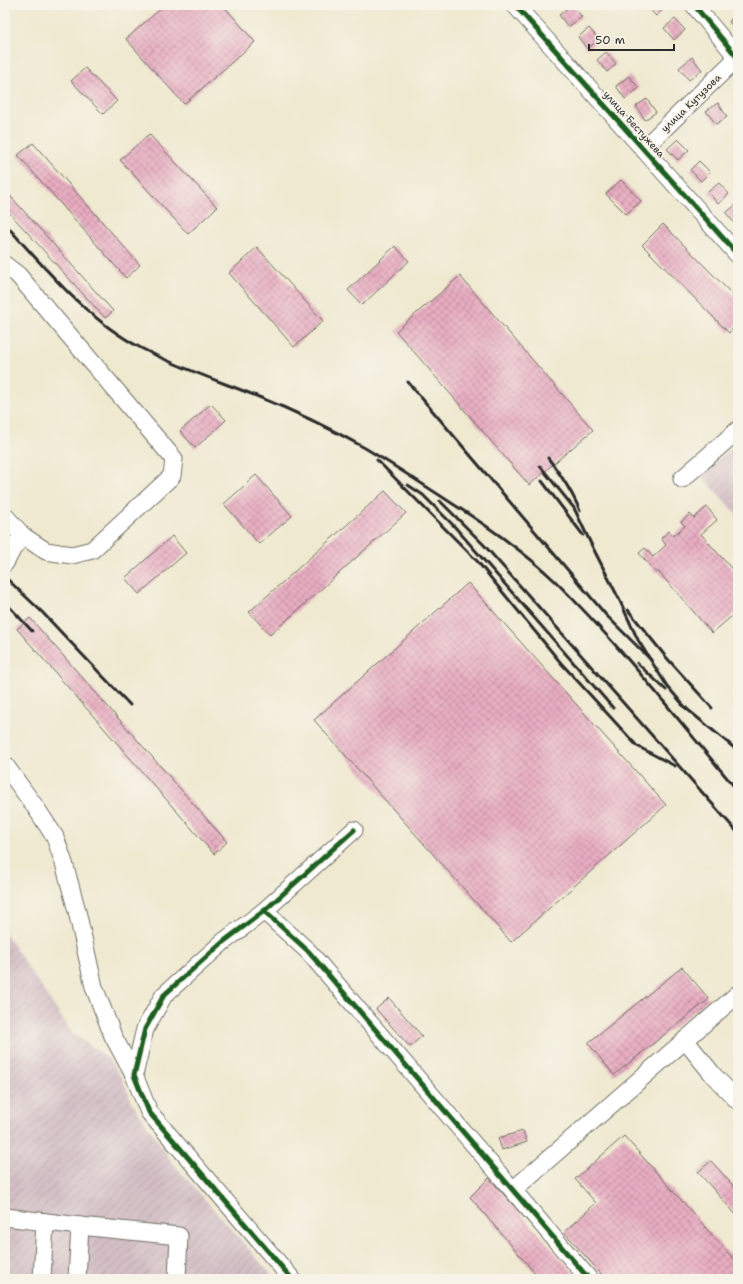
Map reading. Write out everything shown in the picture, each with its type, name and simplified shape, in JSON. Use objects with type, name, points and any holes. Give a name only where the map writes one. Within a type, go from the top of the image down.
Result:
[{"type":"street","name":"улица Бестужева","points":[[515,5],[738,255]]},
{"type":"street","points":[[694,5],[738,57]]},
{"type":"street","name":"улица Кутузова","points":[[644,148],[738,57]]},
{"type":"street","points":[[5,265],[18,275],[174,459],[172,476],[92,550],[72,556],[46,551],[23,536],[5,516]]},
{"type":"street","points":[[682,479],[738,430]]},
{"type":"street","points":[[5,563],[12,548],[23,536]]},
{"type":"street","points":[[5,765],[55,837],[73,897],[94,987],[113,1036],[134,1074],[149,1112],[292,1279]]},
{"type":"street","points":[[134,1074],[145,1029],[164,995],[223,942],[264,911],[354,830]]},
{"type":"street","points":[[264,911],[308,951],[589,1279]]},
{"type":"street","points":[[513,1190],[738,994]]},
{"type":"street","points":[[685,1040],[714,1076],[738,1101]]},
{"type":"street","points":[[5,1217],[179,1236],[177,1279]]},
{"type":"street","points":[[42,1279],[45,1222]]},
{"type":"street","points":[[76,1279],[80,1226]]},
{"type":"shaded area","points":[[738,444],[738,516],[700,474]]},
{"type":"shaded area","points":[[5,933],[72,1033],[108,1058],[122,1078],[133,1104],[172,1162],[275,1279],[5,1279]]},
{"type":"building","points":[[165,5],[223,5],[255,42],[184,104],[126,39]]},
{"type":"building","points":[[572,5],[582,17],[568,27],[559,15]]},
{"type":"building","points":[[646,5],[668,5],[656,16]]},
{"type":"building","points":[[707,5],[717,5],[711,9]]},
{"type":"building","points":[[738,12],[738,32],[729,22]]},
{"type":"building","points":[[675,19],[685,30],[674,40],[664,28]]},
{"type":"building","points":[[589,28],[599,40],[587,49],[578,37]]},
{"type":"building","points":[[606,52],[616,64],[607,72],[597,60]]},
{"type":"building","points":[[692,57],[702,70],[689,80],[679,68]]},
{"type":"building","points":[[85,68],[117,101],[103,114],[71,81]]},
{"type":"building","points":[[629,76],[639,88],[625,99],[616,86]]},
{"type":"building","points":[[647,99],[656,112],[645,120],[636,106]]},
{"type":"building","points":[[718,103],[727,117],[716,124],[706,111]]},
{"type":"building","points":[[149,134],[217,207],[188,234],[120,160]]},
{"type":"building","points":[[678,139],[689,150],[678,160],[667,149]]},
{"type":"building","points":[[33,143],[140,265],[126,278],[18,155]]},
{"type":"building","points":[[699,161],[710,172],[701,181],[690,170]]},
{"type":"building","points":[[621,180],[641,201],[626,214],[606,194]]},
{"type":"building","points":[[719,183],[729,194],[718,204],[708,192]]},
{"type":"building","points":[[5,190],[113,311],[105,318],[5,208]]},
{"type":"building","points":[[738,203],[738,224],[736,225],[726,213]]},
{"type":"building","points":[[663,224],[738,300],[738,323],[729,333],[642,245]]},
{"type":"building","points":[[395,246],[409,261],[362,305],[348,290]]},
{"type":"building","points":[[257,247],[323,321],[294,347],[229,273]]},
{"type":"building","points":[[460,276],[593,430],[529,485],[396,331]]},
{"type":"building","points":[[211,404],[226,420],[195,448],[180,431]]},
{"type":"building","points":[[256,475],[292,516],[259,544],[224,504]]},
{"type":"building","points":[[385,491],[406,513],[270,635],[249,612]]},
{"type":"building","points":[[707,507],[717,520],[701,534],[738,576],[738,611],[712,633],[658,571],[656,573],[639,553],[645,548],[653,557],[666,545],[661,538],[669,531],[673,536],[685,526],[681,522],[690,514],[694,518]]},
{"type":"building","points":[[172,536],[186,553],[139,594],[125,578]]},
{"type":"building","points":[[468,583],[666,805],[511,942],[314,720]]},
{"type":"building","points":[[30,618],[227,842],[214,854],[17,629]]},
{"type":"building","points":[[682,967],[709,999],[614,1075],[588,1043]]},
{"type":"building","points":[[389,998],[422,1036],[410,1047],[376,1009]]},
{"type":"building","points":[[523,1131],[527,1142],[502,1150],[498,1138]]},
{"type":"building","points":[[624,1136],[738,1264],[738,1279],[606,1279],[564,1232],[596,1203],[575,1179]]},
{"type":"building","points":[[711,1161],[738,1191],[738,1217],[698,1172]]},
{"type":"building","points":[[489,1178],[579,1279],[540,1279],[470,1197]]},
{"type":"railway","points":[[5,224],[68,292],[103,323],[121,336],[141,348],[168,361],[254,395],[325,426],[387,462],[466,513],[519,550],[555,581],[603,631],[738,791]]},
{"type":"railway","points":[[408,382],[606,615],[651,660]]},
{"type":"railway","points":[[548,458],[566,483],[580,511]]},
{"type":"railway","points":[[377,460],[477,561],[561,663],[637,746],[675,766]]},
{"type":"railway","points":[[540,466],[574,508],[638,640],[667,686],[686,708]]},
{"type":"railway","points":[[542,481],[583,535]]},
{"type":"railway","points":[[408,485],[423,495],[454,526],[613,708]]},
{"type":"railway","points":[[440,501],[484,545],[738,833]]},
{"type":"railway","points":[[5,577],[42,612],[130,705]]},
{"type":"railway","points":[[5,602],[32,631]]},
{"type":"railway","points":[[628,610],[666,657],[712,708]]},
{"type":"railway","points":[[637,663],[666,690]]},
{"type":"railway","points":[[682,705],[738,751]]},
{"type":"cycle path","points":[[515,5],[738,255]]},
{"type":"cycle path","points":[[694,5],[737,57]]},
{"type":"cycle path","points":[[292,1279],[149,1112],[134,1075],[145,1029],[164,995],[223,942],[264,911],[354,830]]},
{"type":"cycle path","points":[[264,911],[308,951],[589,1279]]}]
